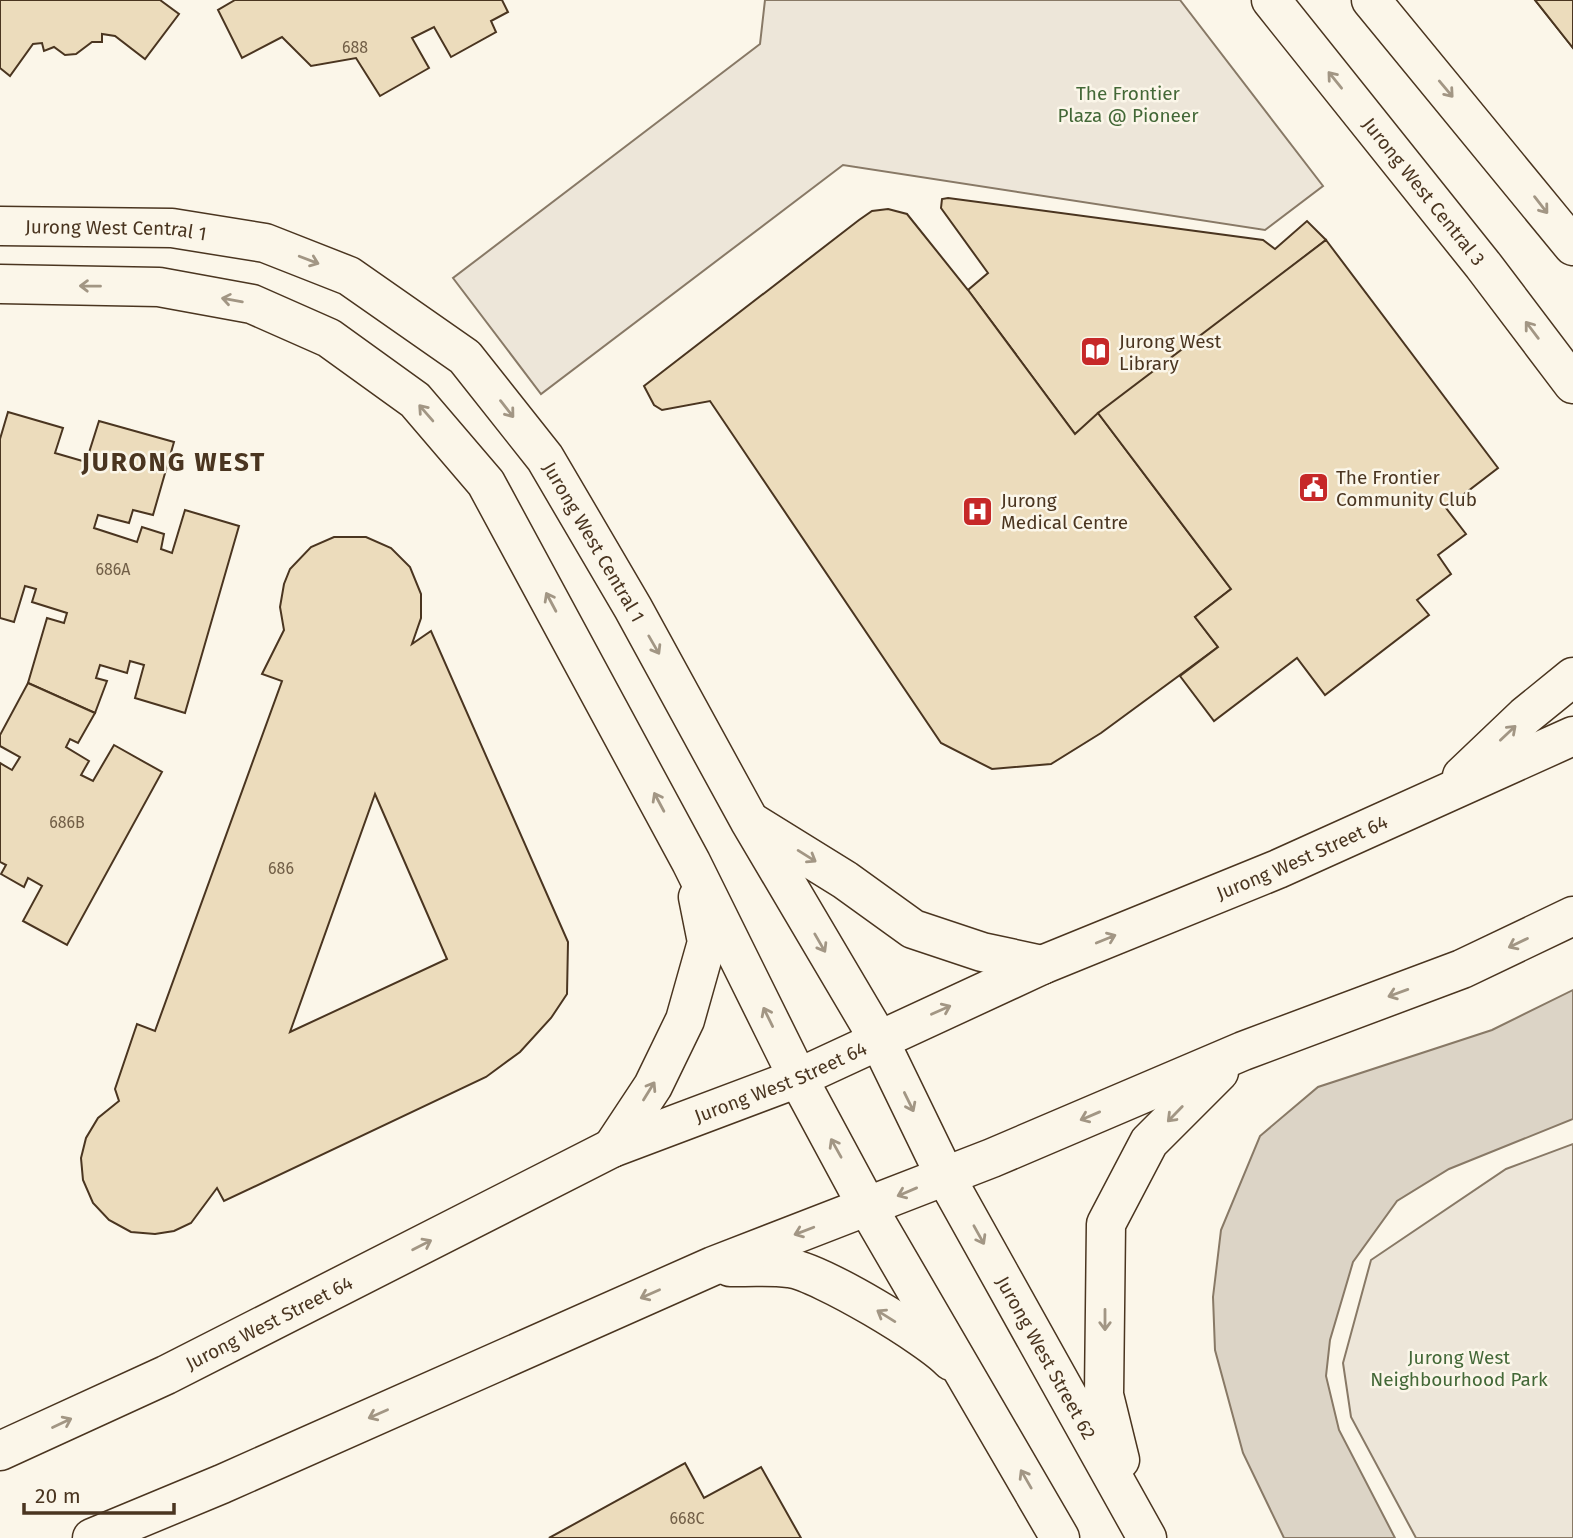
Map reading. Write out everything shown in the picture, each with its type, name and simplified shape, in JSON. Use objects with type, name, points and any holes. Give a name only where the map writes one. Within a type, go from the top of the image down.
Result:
[{"type":"street","name":"Jurong West Central 3","points":[[1270,0],[1483,265],[1573,384]]},
{"type":"street","points":[[1371,0],[1573,246]]},
{"type":"street","name":"Jurong West Central 1","points":[[0,226],[172,229],[265,243],[349,276],[466,357],[545,458],[676,682],[749,820],[879,1040],[945,1176]]},
{"type":"street","points":[[0,284],[159,287],[252,304],[328,338],[415,400],[486,483],[691,862],[797,1078],[868,1208],[1060,1538]]},
{"type":"street","points":[[1440,797],[1525,716],[1573,677]]},
{"type":"street","name":"Jurong West Street 64","points":[[0,1451],[166,1375],[612,1147],[797,1078],[1042,965],[1278,869],[1573,736]]},
{"type":"street","points":[[749,820],[845,880],[913,929],[982,952],[1042,965]]},
{"type":"street","points":[[612,1147],[653,1086],[685,1020],[707,942],[691,862]]},
{"type":"street","points":[[92,1538],[222,1484],[713,1266],[868,1208],[1243,1051],[1462,969],[1573,916]]},
{"type":"street","points":[[1139,1522],[1104,1395],[1106,1224],[1149,1142],[1192,1096],[1243,1051]]},
{"type":"street","name":"Jurong West Street 62","points":[[945,1176],[1139,1522]]},
{"type":"street","points":[[713,1266],[791,1268],[841,1289],[938,1346],[975,1389]]},
{"type":"green space","name":"The Frontier Plaza @ Pioneer","points":[[765,0],[1180,0],[1323,186],[1265,230],[843,165],[541,394],[453,278],[760,44]]},
{"type":"green space","name":"Jurong West Neighbourhood Park","points":[[1573,1144],[1573,1538],[1416,1538],[1351,1417],[1343,1363],[1371,1260],[1506,1169]]},
{"type":"shaded area","points":[[1573,990],[1573,1119],[1449,1169],[1397,1201],[1353,1262],[1330,1340],[1326,1376],[1339,1430],[1395,1538],[1284,1538],[1243,1453],[1215,1350],[1213,1297],[1221,1230],[1260,1136],[1318,1087],[1492,1030]]},
{"type":"building","points":[[0,0],[160,0],[179,14],[145,59],[115,36],[102,34],[102,42],[92,42],[76,54],[65,55],[54,47],[44,51],[42,43],[33,44],[10,76],[0,68]]},
{"type":"building","points":[[235,0],[502,0],[508,12],[491,21],[496,32],[451,57],[434,27],[412,38],[429,68],[380,96],[356,58],[311,66],[282,37],[242,58],[218,10]]},
{"type":"building","points":[[1535,0],[1573,0],[1573,48]]},
{"type":"building","points":[[1535,0],[1573,0],[1573,48]]},
{"type":"building","name":"Jurong West Library","points":[[942,199],[1263,240],[1275,249],[1307,221],[1326,240],[1075,434],[968,290],[988,273],[941,208]]},
{"type":"building","name":"Jurong Medical Centre","points":[[888,209],[907,214],[968,290],[1075,434],[1098,413],[1231,589],[1195,617],[1218,647],[1101,733],[1051,764],[992,769],[941,743],[710,401],[662,410],[654,405],[644,386],[859,220],[872,211]]},
{"type":"building","name":"The Frontier Community Club","points":[[1326,240],[1498,468],[1446,508],[1466,534],[1438,555],[1451,574],[1417,600],[1429,615],[1325,695],[1297,658],[1214,721],[1180,676],[1218,647],[1195,617],[1231,589],[1098,413]]},
{"type":"building","points":[[8,412],[63,428],[55,453],[86,462],[99,421],[174,442],[153,515],[133,510],[129,523],[98,515],[94,528],[137,542],[142,527],[164,534],[161,549],[172,553],[185,510],[239,526],[185,713],[135,698],[144,665],[130,661],[127,673],[100,665],[96,678],[107,681],[95,713],[28,683],[47,618],[64,623],[67,613],[32,602],[36,589],[25,586],[14,622],[0,618],[0,439]]},
{"type":"building","points":[[334,537],[366,537],[391,548],[410,567],[421,594],[421,618],[412,644],[431,631],[568,942],[567,994],[551,1018],[520,1052],[486,1077],[224,1201],[217,1188],[191,1223],[174,1231],[155,1234],[131,1232],[109,1220],[93,1203],[83,1180],[81,1158],[86,1138],[98,1118],[119,1101],[115,1089],[137,1024],[155,1031],[282,681],[262,674],[284,630],[280,607],[284,584],[290,569],[311,547]],"holes":[[[375,794],[447,959],[290,1032]]]},
{"type":"building","points":[[28,683],[95,713],[78,743],[70,739],[66,747],[89,761],[81,775],[93,781],[114,745],[162,772],[67,945],[23,921],[42,886],[28,878],[24,887],[1,874],[6,865],[0,862],[0,763],[12,770],[20,757],[0,746],[0,735]]},
{"type":"building","points":[[685,1463],[704,1498],[761,1467],[801,1538],[549,1538]]},
{"type":"place","name":"Jurong West Library","points":[[1096,352]]},
{"type":"place","name":"The Frontier Community Club","points":[[1313,488]]},
{"type":"place","name":"Jurong Medical Centre","points":[[978,511]]},
{"type":"district","name":"JURONG WEST","points":[[174,462]]}]
